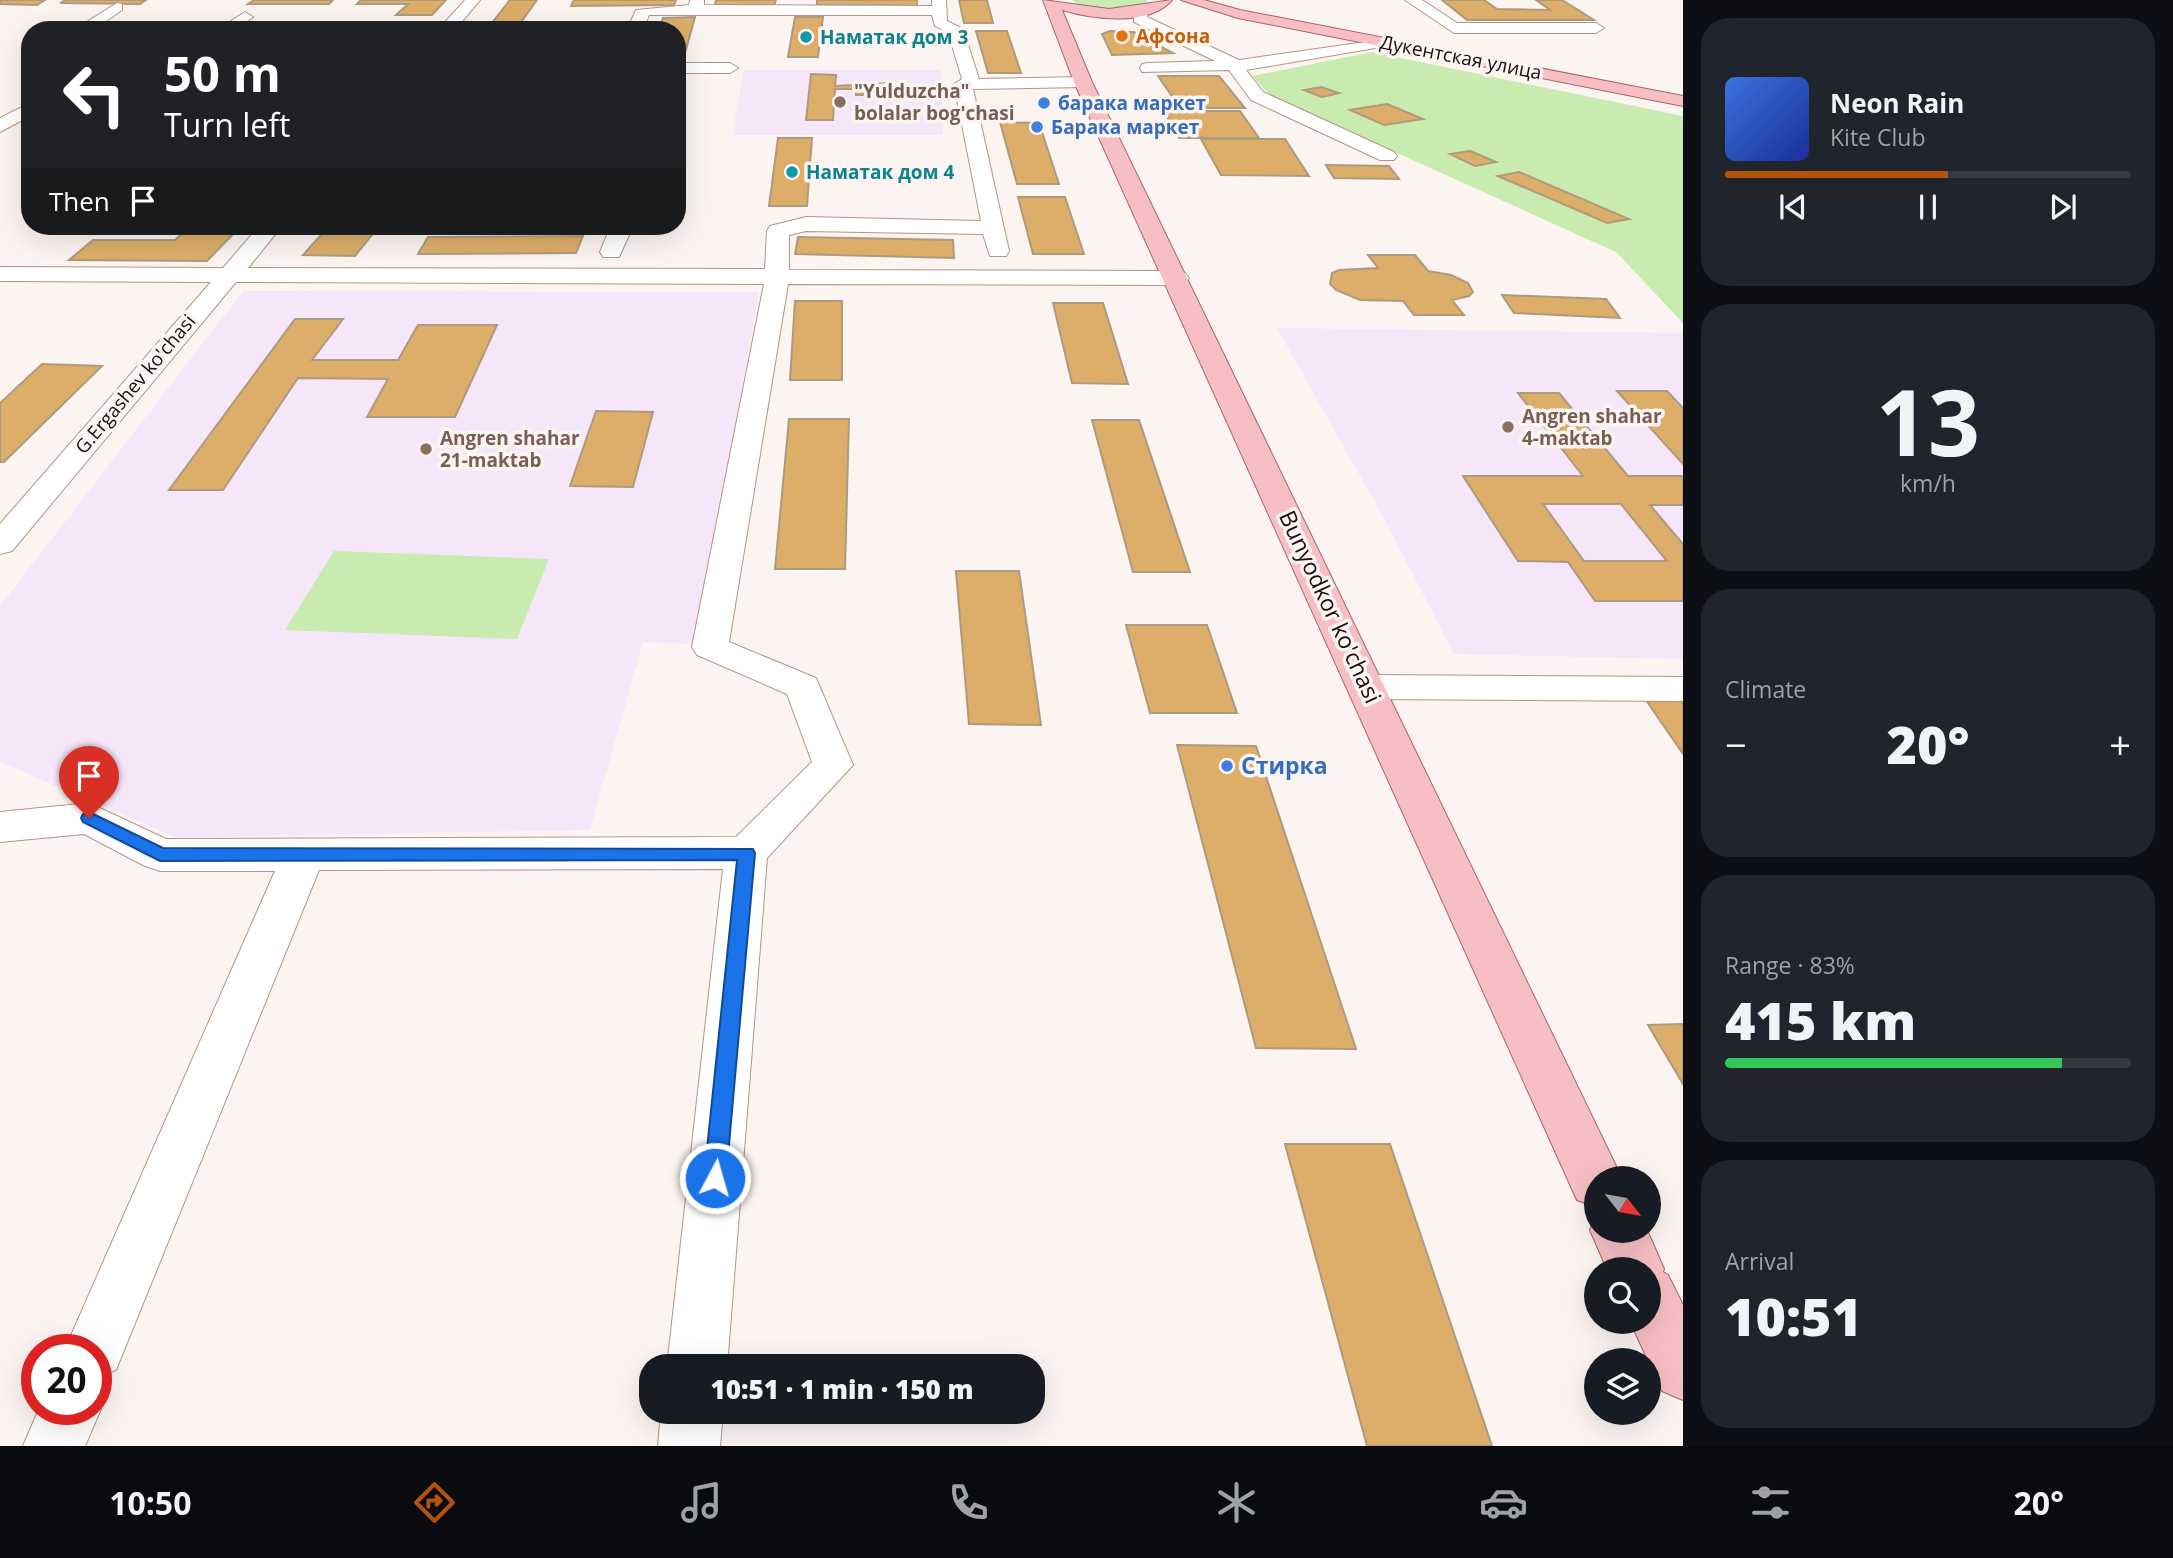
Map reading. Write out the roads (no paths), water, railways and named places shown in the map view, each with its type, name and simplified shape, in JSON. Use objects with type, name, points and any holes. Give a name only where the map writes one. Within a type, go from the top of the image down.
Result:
[{"type":"main road","points":[[1188,0],[1238,13]]},
{"type":"main road","points":[[1055,11],[1122,13],[1154,6],[1238,13]]},
{"type":"main road","points":[[1055,11],[1070,9],[1122,13]]},
{"type":"main road","name":"Bunyodkor ko'chasi","points":[[1055,11],[1083,82],[1177,278],[1589,1166]]},
{"type":"main road","name":"Дукентская улица","points":[[1238,13],[1683,102]]},
{"type":"main road","points":[[1661,1323],[1683,1370]]},
{"type":"street","points":[[454,21],[472,0]]},
{"type":"street","points":[[1412,0],[1454,28],[1596,28]]},
{"type":"street","points":[[638,21],[641,13],[648,10],[697,4],[939,6],[940,23],[955,29],[971,82]]},
{"type":"street","points":[[1154,6],[1139,19],[1237,65]]},
{"type":"street","points":[[96,21],[117,7]]},
{"type":"street","points":[[239,21],[245,17]]},
{"type":"street","points":[[1148,68],[1255,65],[1381,42]]},
{"type":"street","points":[[1237,65],[1236,68],[1257,96],[1387,156]]},
{"type":"street","points":[[686,68],[730,68]]},
{"type":"street","points":[[1004,277],[962,85],[971,82],[1083,82]]},
{"type":"street","points":[[0,129],[21,114]]},
{"type":"street","points":[[0,129],[21,130]]},
{"type":"street","points":[[698,1354],[746,853],[833,765],[803,687],[710,647],[776,277],[779,231],[787,226],[993,228]]},
{"type":"street","name":"G.Ergashev ko'chasi","points":[[0,544],[263,235]]},
{"type":"street","points":[[611,252],[618,235]]},
{"type":"street","points":[[0,274],[1177,278]]},
{"type":"street","points":[[1367,687],[1683,689]]},
{"type":"street","points":[[0,827],[89,818],[160,855],[746,853]]},
{"type":"street","points":[[101,1334],[304,854]]},
{"type":"street","points":[[689,1446],[691,1424]]},
{"type":"street","points":[[54,1446],[63,1425]]},
{"type":"place","name":"Афсона","points":[[1122,36]]},
{"type":"place","name":"Наматак дом 3","points":[[806,37]]},
{"type":"place","name":"\"Yulduzcha\" bolalar bog'chasi","points":[[840,102]]},
{"type":"place","name":"барака маркет","points":[[1044,103]]},
{"type":"place","name":"Барака маркет","points":[[1037,127]]},
{"type":"place","name":"Наматак дом 4","points":[[792,172]]},
{"type":"place","name":"Angren shahar 4-maktab","points":[[1508,427]]},
{"type":"place","name":"Angren shahar 21-maktab","points":[[426,449]]},
{"type":"place","name":"Стирка","points":[[1227,766]]}]
